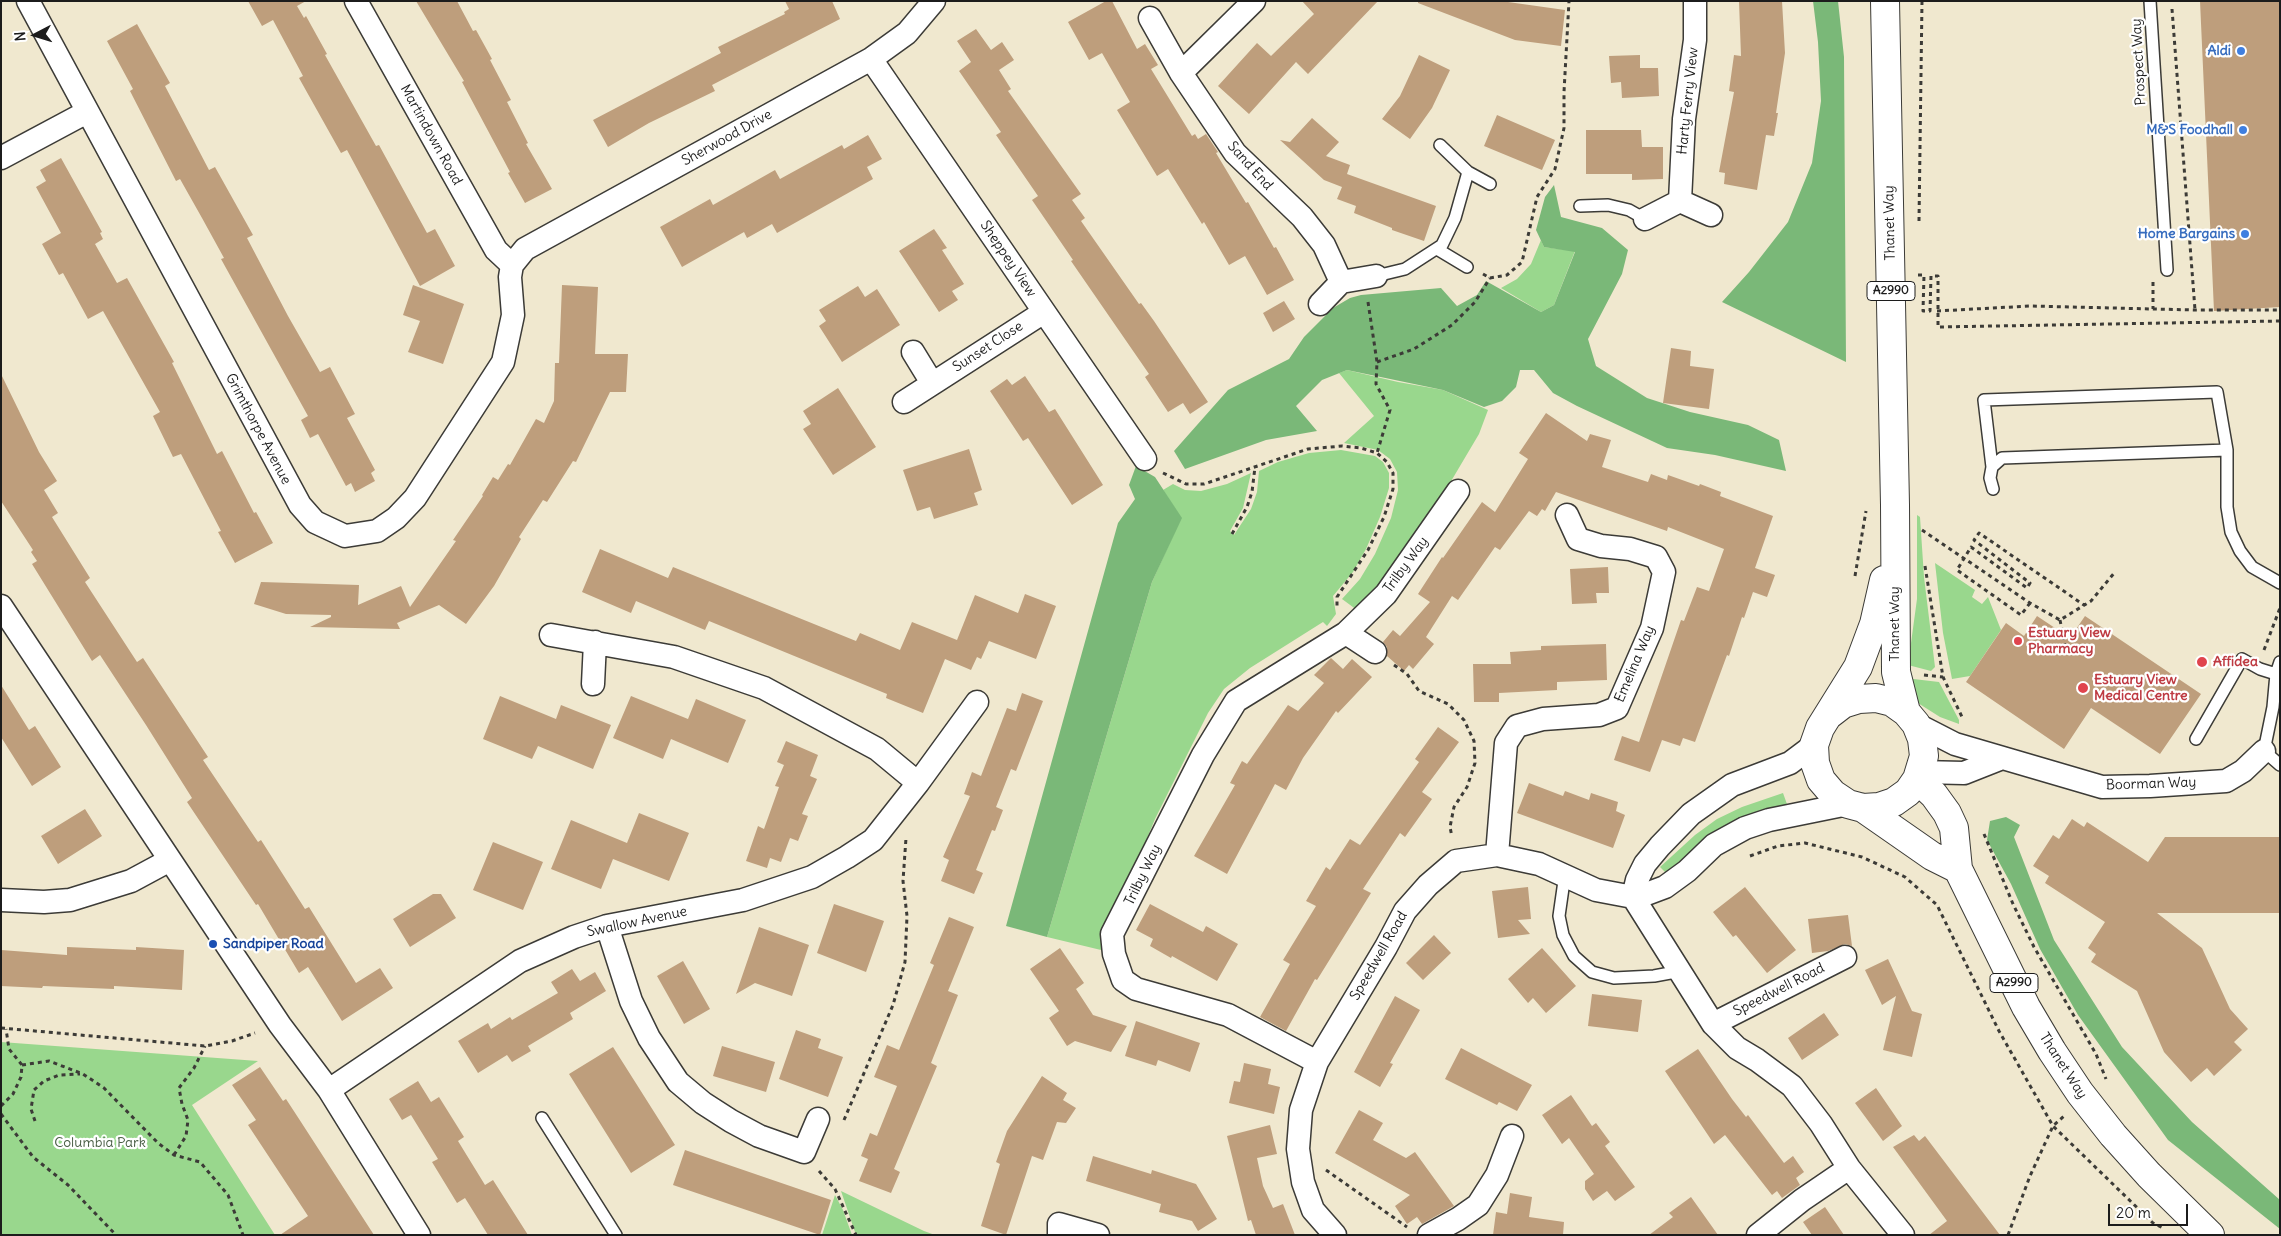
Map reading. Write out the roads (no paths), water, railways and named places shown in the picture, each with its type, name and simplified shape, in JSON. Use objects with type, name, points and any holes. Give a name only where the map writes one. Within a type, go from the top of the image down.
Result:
[{"type":"main road","name":"Thanet Way","points":[[1886,1],[1896,672],[1911,718],[1922,739],[1924,756],[1919,776],[1934,795],[1954,828],[1958,869],[2026,1007],[2052,1051],[2080,1093],[2113,1136],[2149,1176],[2210,1235]]},
{"type":"main road","name":"Thanet Way","points":[[1814,745],[1820,728],[1858,667],[1874,624],[1895,505]]},
{"type":"main road","name":"Thanet Way","points":[[1830,714],[1843,704],[1859,698],[1876,698],[1892,702],[1911,718]]},
{"type":"main road","points":[[1814,745],[1815,763],[1821,780],[1832,794],[1855,806],[1932,856],[1958,869]]},
{"type":"main road","points":[[1855,806],[1879,807],[1894,802],[1908,792],[1919,776]]},
{"type":"street","name":"Grimthorpe Avenue","points":[[28,1],[300,505],[315,522],[345,536],[377,531],[396,518],[415,498],[503,362],[512,315],[510,278],[512,265]]},
{"type":"street","name":"Sherwood Drive","points":[[512,265],[525,249],[871,60],[907,33],[934,1]]},
{"type":"street","points":[[1181,73],[1254,1]]},
{"type":"street","name":"Harty Ferry View","points":[[1680,201],[1684,119],[1695,40],[1695,1]]},
{"type":"street","name":"Martindown Road","points":[[359,3],[496,250],[512,265]]},
{"type":"street","name":"Sand End","points":[[1150,18],[1181,73],[1235,153],[1302,217],[1324,246],[1359,279]]},
{"type":"street","name":"Sheppey View","points":[[871,60],[1145,459]]},
{"type":"street","points":[[1,158],[87,112]]},
{"type":"street","points":[[1645,219],[1680,201],[1711,215]]},
{"type":"street","points":[[1320,304],[1359,279]]},
{"type":"street","name":"Sunset Close","points":[[904,402],[1044,312]]},
{"type":"street","points":[[914,352],[932,383]]},
{"type":"street","name":"Trilby Way","points":[[1317,1062],[1228,1015],[1136,989],[1123,980],[1114,954],[1112,934],[1203,755],[1236,702],[1349,629],[1386,594],[1458,491]]},
{"type":"street","name":"Emelina Way","points":[[1497,855],[1506,743],[1517,726],[1544,719],[1599,715],[1617,708],[1652,628],[1664,572],[1656,557],[1630,549],[1601,546],[1578,539],[1566,515]]},
{"type":"street","points":[[1,606],[280,1025],[328,1090],[419,1235]]},
{"type":"street","points":[[1349,629],[1375,652]]},
{"type":"street","points":[[551,635],[674,657],[764,688],[877,749],[918,783]]},
{"type":"street","points":[[593,684],[594,642]]},
{"type":"street","name":"Swallow Avenue","points":[[328,1090],[520,961],[574,937],[607,926],[743,900],[812,877],[873,840],[918,783],[977,702]]},
{"type":"street","name":"Boorman Way","points":[[1911,718],[1955,744],[2102,787],[2226,781],[2272,758]]},
{"type":"street","points":[[1814,745],[1803,756],[1790,763],[1732,785],[1690,814],[1645,864],[1637,880],[1633,897],[1713,1024],[1737,1048],[1763,1064],[1792,1086],[1821,1124],[1849,1168],[1903,1235]]},
{"type":"street","points":[[1919,776],[1964,773],[2002,758]]},
{"type":"street","points":[[1497,855],[1539,864],[1566,874],[1596,890],[1633,897],[1649,895],[1665,887],[1714,845],[1745,828],[1777,818],[1855,806]]},
{"type":"street","name":"Speedwell Road","points":[[1335,1235],[1313,1210],[1303,1182],[1298,1149],[1301,1110],[1317,1062],[1386,947],[1404,911],[1428,885],[1456,861],[1497,855]]},
{"type":"street","points":[[1,900],[44,902],[70,900],[131,881],[170,860]]},
{"type":"street","points":[[607,926],[631,1001],[649,1038],[678,1082],[703,1103],[731,1122],[759,1136],[804,1152],[818,1119]]},
{"type":"street","name":"Speedwell Road","points":[[1713,1024],[1845,957]]},
{"type":"street","points":[[1419,1232],[1458,1220],[1478,1205],[1497,1175],[1512,1136]]},
{"type":"street","points":[[1758,1235],[1802,1200],[1849,1168]]},
{"type":"street","points":[[1059,1235],[1059,1224],[1098,1235]]},
{"type":"lane","name":"Prospect Way","points":[[2150,1],[2166,270]]},
{"type":"lane","points":[[1440,144],[1468,172],[1490,184]]},
{"type":"lane","points":[[1359,279],[1405,269],[1442,246],[1455,218],[1468,172]]},
{"type":"lane","points":[[1580,206],[1608,205],[1629,210],[1645,219]]},
{"type":"lane","points":[[1437,249],[1467,267]]},
{"type":"lane","points":[[1993,489],[1990,478],[1992,467],[1984,400],[2217,392],[2227,450],[2227,508],[2231,532],[2240,551],[2252,567],[2280,583]]},
{"type":"lane","points":[[1992,467],[2002,458],[2227,450]]},
{"type":"lane","points":[[2196,739],[2242,658],[2260,669],[2276,674]]},
{"type":"lane","points":[[2272,758],[2273,707],[2276,674],[2280,662]]},
{"type":"lane","points":[[1566,874],[1558,916],[1567,942],[1574,956],[1580,962],[1592,972],[1614,978],[1654,976],[1681,971]]},
{"type":"lane","points":[[542,1118],[616,1235]]},
{"type":"place","name":"Aldi","points":[[2241,51]]},
{"type":"place","name":"M&S Foodhall","points":[[2243,130]]},
{"type":"place","name":"Home Bargains","points":[[2245,234]]},
{"type":"place","name":"Estuary View Pharmacy","points":[[2018,641]]},
{"type":"place","name":"Affidea","points":[[2202,662]]},
{"type":"place","name":"Estuary View Medical Centre","points":[[2083,688]]},
{"type":"place","name":"Sandpiper Road","points":[[213,944]]},
{"type":"park label","name":"Columbia Park","points":[[100,1143]]}]
